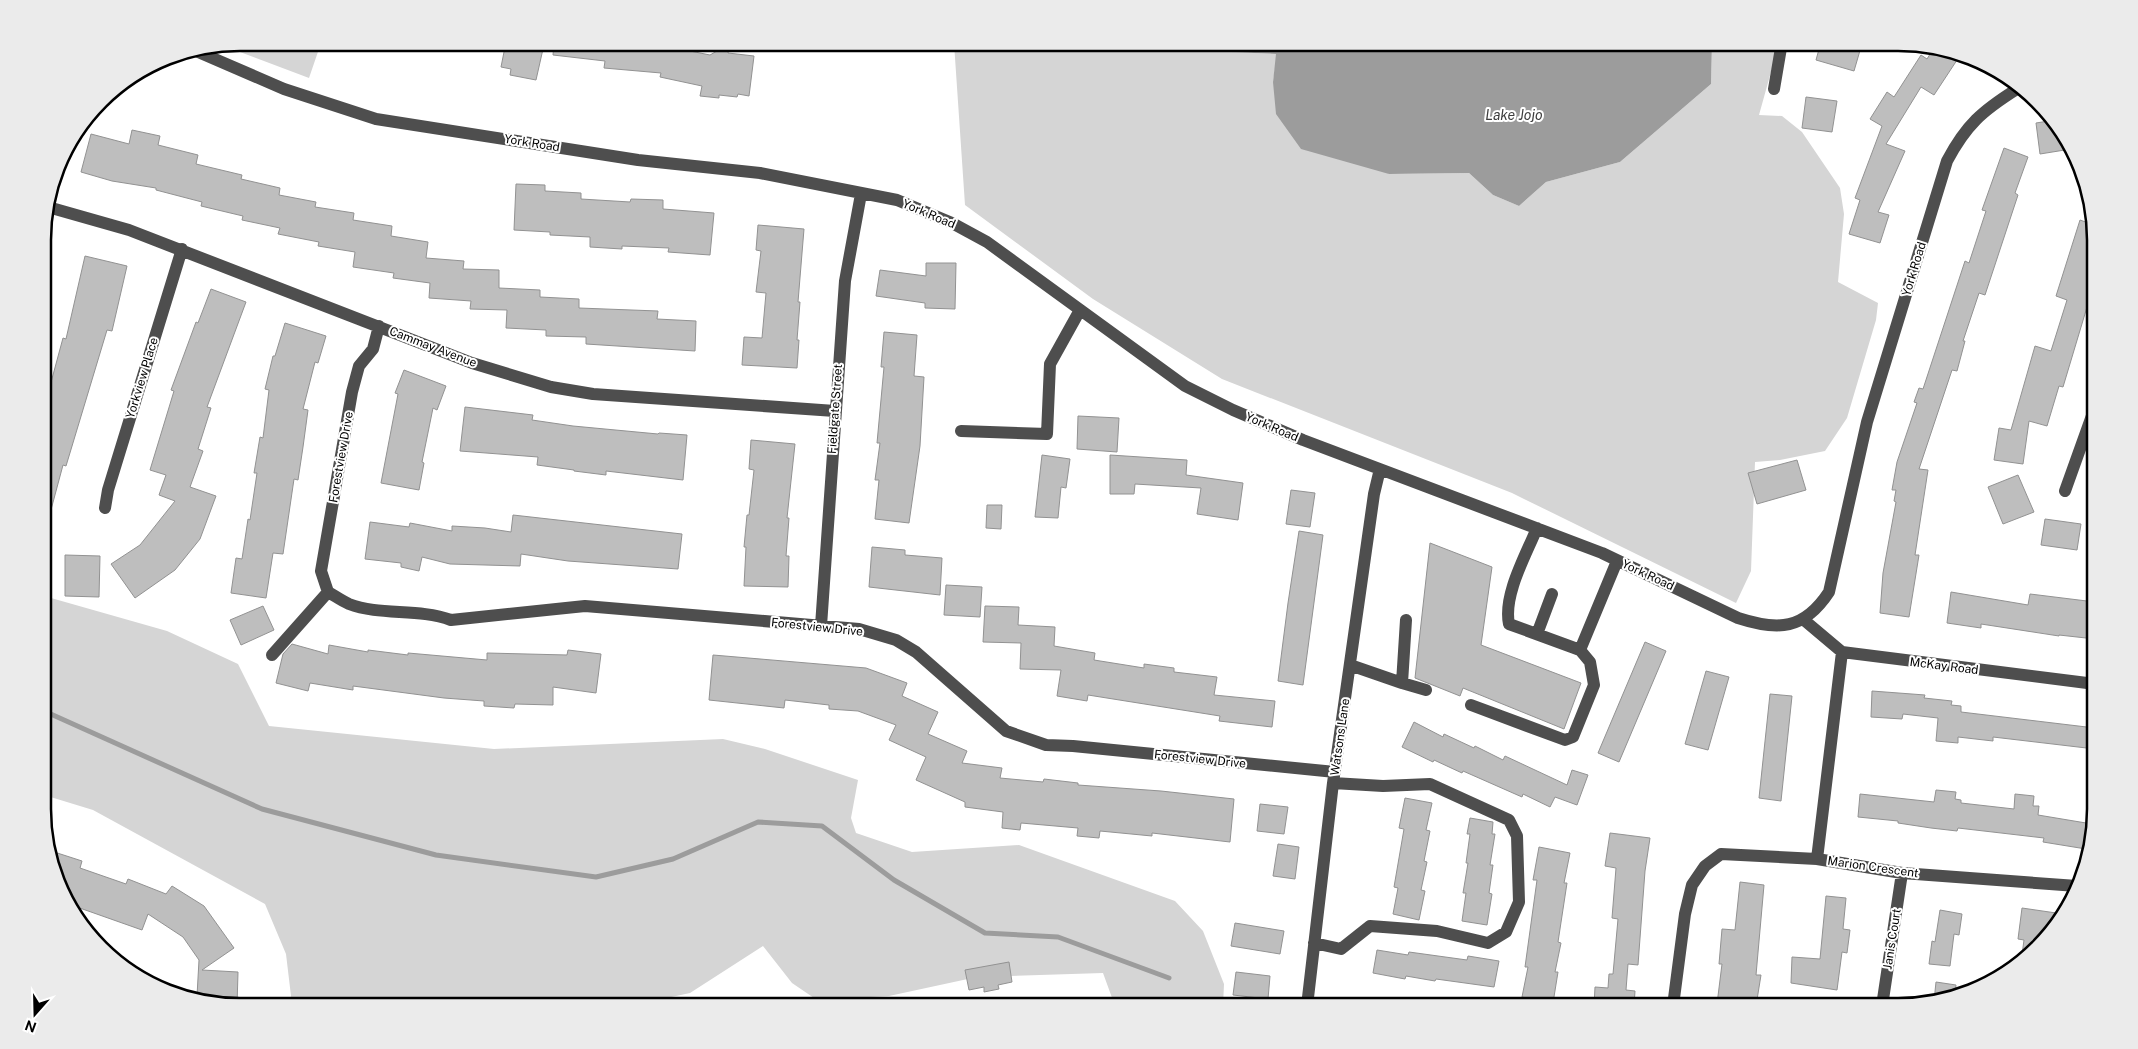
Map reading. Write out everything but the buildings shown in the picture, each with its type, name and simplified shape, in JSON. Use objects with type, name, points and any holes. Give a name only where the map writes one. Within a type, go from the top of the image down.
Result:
[{"type":"street","points":[[1774,89],[1780,51]]},
{"type":"street","name":"York Road","points":[[205,55],[284,89],[376,119],[638,160],[760,173],[897,200],[952,223],[987,242],[1185,386],[1233,410],[1380,469],[1537,528],[1617,561],[1738,618],[1756,624],[1773,626],[1789,625],[1804,620],[1820,606],[1829,592],[1867,422],[1947,161],[1961,136],[1989,106],[2014,91]]},
{"type":"street","name":"Fieldgate Street","points":[[821,626],[844,282],[861,194]]},
{"type":"street","name":"Cammay Avenue","points":[[54,209],[129,230],[182,249],[472,363],[551,387],[594,394],[835,411]]},
{"type":"street","name":"Yorkview Place","points":[[105,508],[108,490],[182,249]]},
{"type":"street","points":[[961,431],[1048,434],[1050,364],[1080,310]]},
{"type":"street","name":"Forestview Drive","points":[[379,326],[373,348],[359,366],[352,392],[322,571],[328,592],[349,604],[388,612],[434,614],[450,620],[585,606],[859,629],[896,640],[916,652],[1006,731],[1046,745],[1072,746],[1334,778],[1383,786],[1430,784],[1509,820],[1517,836],[1519,902],[1506,932],[1488,943],[1437,931],[1370,926],[1341,949],[1314,943]]},
{"type":"street","points":[[2065,491],[2087,430]]},
{"type":"street","name":"Watsons Lane","points":[[1308,998],[1334,778],[1374,494],[1380,469]]},
{"type":"street","points":[[1471,705],[1565,740],[1573,737],[1594,685],[1590,662],[1580,650],[1509,624],[1507,618],[1512,588],[1537,528]]},
{"type":"street","points":[[1580,650],[1617,561]]},
{"type":"street","points":[[272,655],[328,592]]},
{"type":"street","points":[[1537,634],[1552,594]]},
{"type":"street","points":[[1402,683],[1406,620]]},
{"type":"street","points":[[1804,620],[1842,652]]},
{"type":"street","name":"McKay Road","points":[[1842,652],[2087,683]]},
{"type":"street","name":"Marion Crescent","points":[[1842,652],[1817,859],[1902,873],[2070,885]]},
{"type":"street","points":[[1350,665],[1426,690]]},
{"type":"street","points":[[1674,998],[1684,914],[1692,885],[1705,866],[1721,854],[1817,859]]},
{"type":"street","name":"Janis Court","points":[[1883,998],[1902,873]]},
{"type":"shaded area","points":[[238,51],[318,51],[309,78]]},
{"type":"shaded area","points":[[955,51],[1207,51],[1277,54],[1273,82],[1389,174],[1469,173],[1493,195],[1519,206],[1546,182],[1620,162],[1711,84],[1712,51],[1777,51],[1759,115],[1782,116],[1802,132],[1840,188],[1844,214],[1838,282],[1878,303],[1876,320],[1847,418],[1825,451],[1780,460],[1755,462],[1751,571],[1736,603],[1512,493],[1222,379],[1093,299],[965,205]]},
{"type":"shaded area","points":[[51,598],[167,631],[238,664],[269,726],[494,749],[723,739],[765,749],[858,780],[851,818],[856,833],[912,852],[1019,845],[1175,901],[1203,931],[1224,984],[1223,998],[1112,998],[1103,973],[977,977],[889,996],[814,998],[792,983],[763,946],[690,993],[667,998],[290,998],[286,954],[265,904],[93,810],[51,797]]},
{"type":"water","name":"Lake Jojo","points":[[1207,51],[1712,51],[1711,84],[1620,162],[1546,182],[1519,206],[1493,195],[1469,173],[1389,174],[1301,149],[1276,114],[1273,82],[1276,54]]},
{"type":"waterway","points":[[51,714],[262,809],[436,855],[596,877],[673,859],[758,822],[822,826],[894,880],[985,933],[1058,937],[1169,978]]}]
